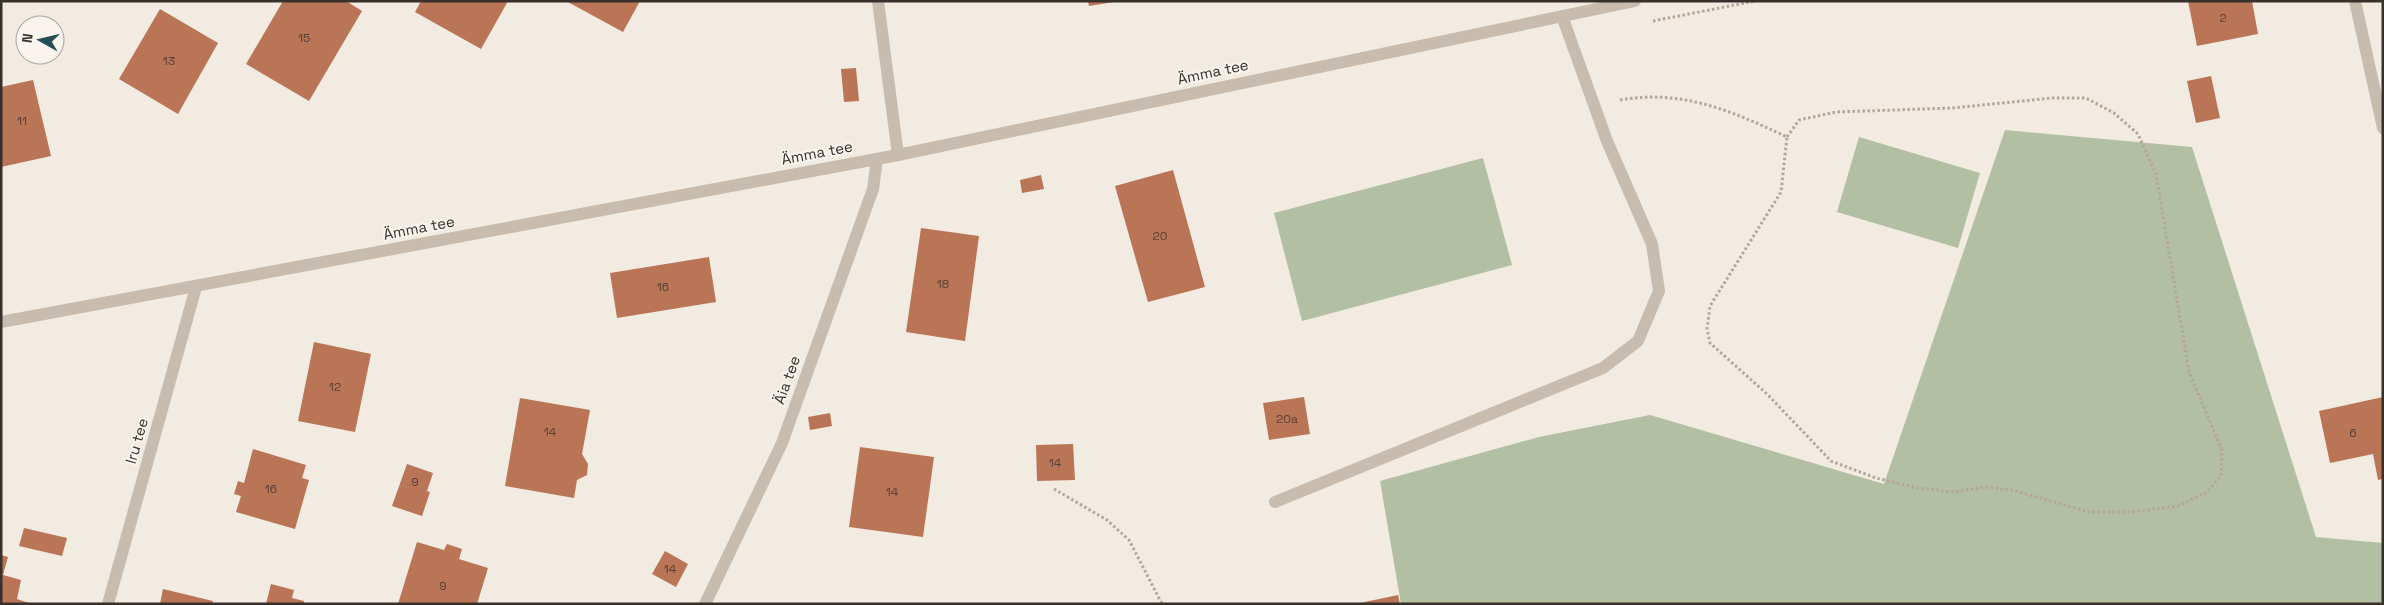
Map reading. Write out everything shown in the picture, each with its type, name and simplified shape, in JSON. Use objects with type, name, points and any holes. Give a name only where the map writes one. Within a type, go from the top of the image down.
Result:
[{"type":"street","points":[[878,1],[898,154]]},
{"type":"street","name":"Ämma tee","points":[[1,322],[898,154],[1635,1]]},
{"type":"street","points":[[2355,1],[2383,128]]},
{"type":"street","points":[[1275,502],[1603,368],[1638,341],[1659,291],[1652,244],[1607,141],[1562,16]]},
{"type":"street","name":"Äia tee","points":[[705,604],[782,443],[873,189],[876,158]]},
{"type":"street","name":"Iru tee","points":[[108,604],[196,287]]},
{"type":"path","points":[[1595,105],[1640,97],[1683,98],[1730,113],[1787,137]]},
{"type":"path","points":[[2061,98],[2086,98],[2114,113],[2138,134],[2156,174],[2189,372],[2222,450],[2221,476],[2207,492],[2178,506],[2132,512],[2089,512],[2012,490],[1986,487],[1953,492],[1918,488],[1876,478],[1832,460],[1767,394],[1710,343],[1707,329],[1710,306],[1781,192],[1787,137],[1799,120],[1836,112],[1952,108],[2061,98]]},
{"type":"path","points":[[1054,489],[1107,520],[1129,540],[1162,604]]},
{"type":"green space","points":[[2005,130],[2192,147],[2316,537],[2383,543],[2383,604],[1401,604],[1380,481],[1539,437],[1650,415],[1884,484]]},
{"type":"green space","points":[[1859,137],[1980,173],[1958,248],[1837,212]]},
{"type":"green space","points":[[1483,158],[1512,265],[1302,321],[1274,213]]},
{"type":"building","points":[[283,1],[346,1],[362,11],[309,101],[246,64]]},
{"type":"building","points":[[421,1],[508,1],[481,49],[415,12]]},
{"type":"building","points":[[566,1],[640,1],[623,32]]},
{"type":"building","points":[[1088,1],[1114,1],[1114,2],[1089,6]]},
{"type":"building","points":[[2188,1],[2252,1],[2258,34],[2197,46]]},
{"type":"building","points":[[160,9],[218,43],[178,114],[119,79]]},
{"type":"building","points":[[856,68],[859,101],[844,102],[841,69]]},
{"type":"building","points":[[2211,76],[2220,118],[2196,123],[2187,81]]},
{"type":"building","points":[[33,80],[51,156],[1,167],[1,87]]},
{"type":"building","points":[[1173,170],[1205,287],[1148,302],[1115,186]]},
{"type":"building","points":[[1041,175],[1044,189],[1022,193],[1020,180]]},
{"type":"building","points":[[921,228],[979,236],[965,341],[906,332]]},
{"type":"building","points":[[709,257],[716,302],[617,318],[610,273]]},
{"type":"building","points":[[314,342],[371,354],[355,432],[298,421]]},
{"type":"building","points":[[1304,397],[1310,434],[1269,440],[1263,403]]},
{"type":"building","points":[[2383,397],[2383,479],[2378,480],[2373,454],[2330,463],[2319,411]]},
{"type":"building","points":[[520,398],[590,410],[582,454],[588,464],[587,475],[577,480],[574,498],[505,486]]},
{"type":"building","points":[[830,413],[832,426],[810,430],[808,417]]},
{"type":"building","points":[[1073,444],[1075,480],[1037,481],[1036,445]]},
{"type":"building","points":[[860,447],[934,457],[923,537],[849,527]]},
{"type":"building","points":[[253,449],[306,465],[302,478],[309,480],[295,529],[236,512],[241,496],[234,494],[238,481],[244,483]]},
{"type":"building","points":[[407,464],[433,473],[427,491],[430,492],[422,516],[392,506]]},
{"type":"building","points":[[24,528],[67,538],[62,556],[19,546]]},
{"type":"building","points":[[417,542],[444,550],[447,544],[462,549],[459,559],[488,568],[477,604],[398,604]]},
{"type":"building","points":[[665,551],[688,564],[676,587],[652,574]]},
{"type":"building","points":[[1,555],[8,557],[3,575],[21,580],[17,599],[32,604],[1,604]]},
{"type":"building","points":[[271,584],[294,590],[292,598],[304,601],[304,604],[266,604]]},
{"type":"building","points":[[163,589],[213,601],[212,604],[160,604]]},
{"type":"building","points":[[1398,595],[1400,604],[1360,604],[1360,603]]}]
